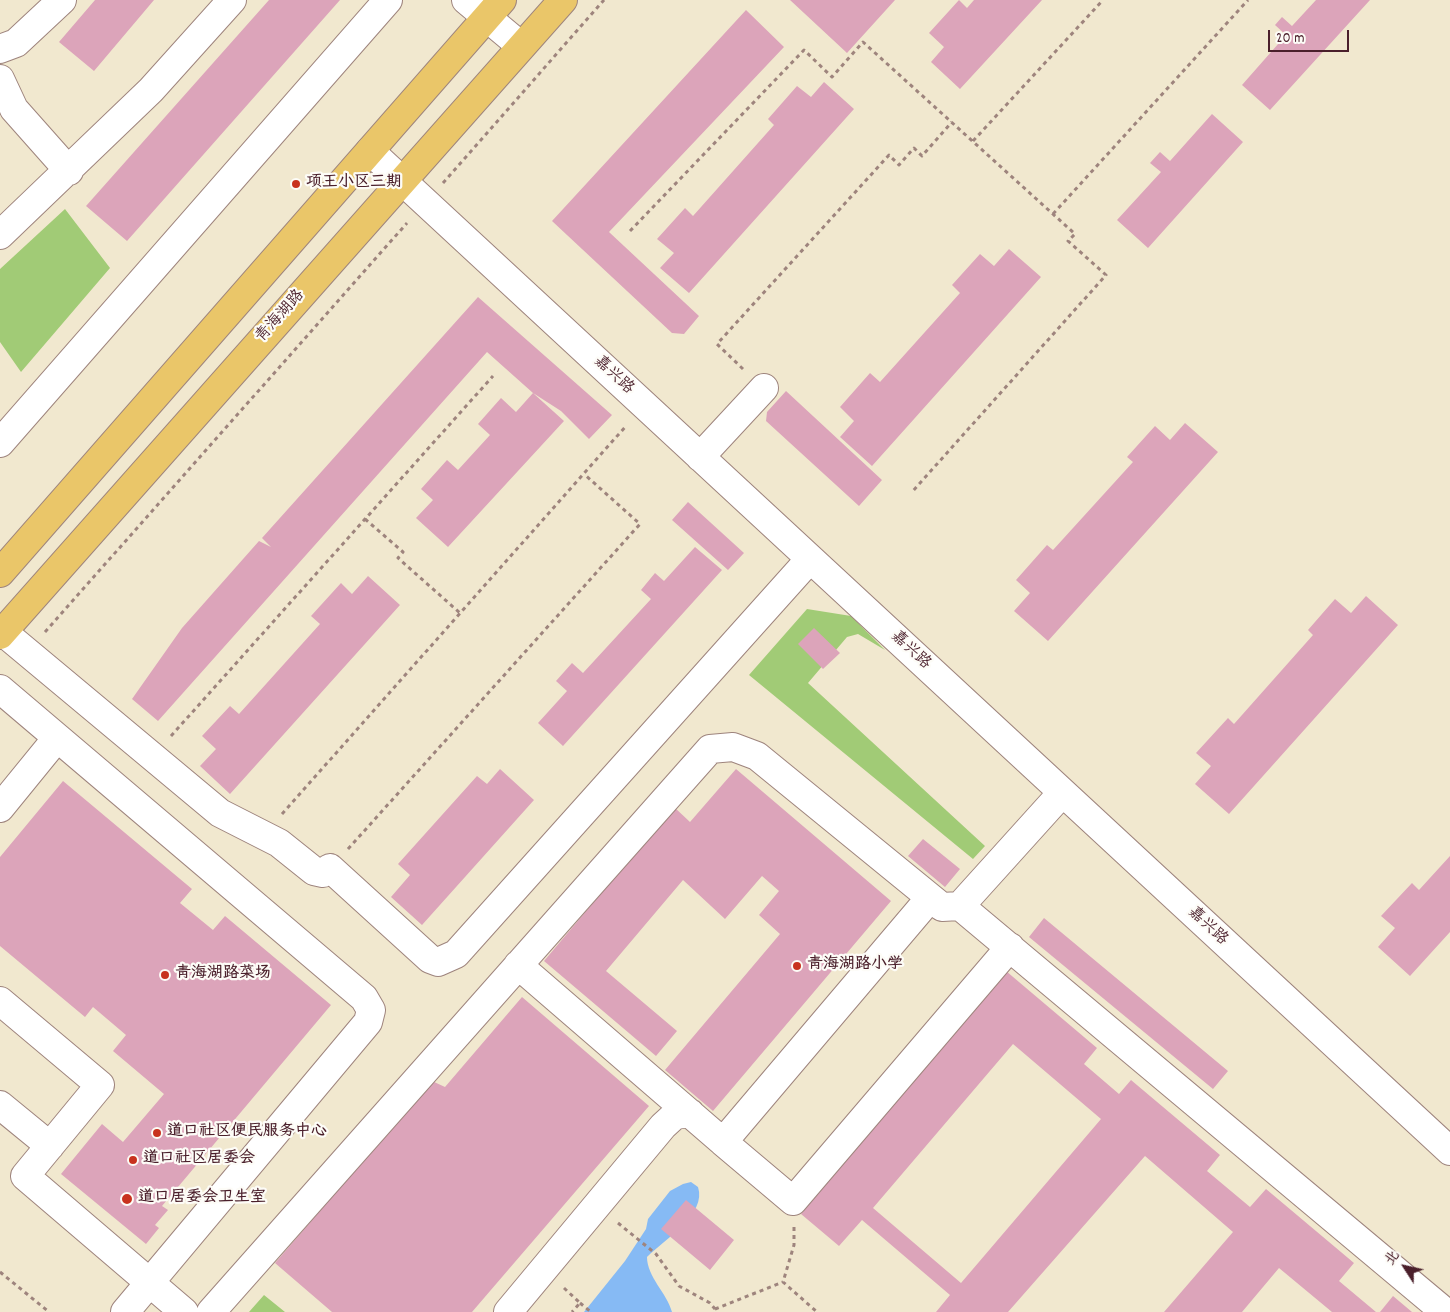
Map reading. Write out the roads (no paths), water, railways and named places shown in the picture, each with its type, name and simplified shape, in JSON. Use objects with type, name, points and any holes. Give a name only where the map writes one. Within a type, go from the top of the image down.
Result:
[{"type":"main road","name":"青海湖路","points":[[2,634],[563,0]]},
{"type":"main road","points":[[0,573],[494,8]]},
{"type":"street","points":[[0,50],[16,43],[62,0]]},
{"type":"street","points":[[0,235],[69,171],[151,90],[232,0]]},
{"type":"street","points":[[0,443],[388,0]]},
{"type":"street","points":[[466,0],[494,8],[522,46]]},
{"type":"street","points":[[0,79],[14,109],[69,171]]},
{"type":"street","name":"嘉兴路","points":[[370,152],[1450,1151]]},
{"type":"street","points":[[700,457],[764,388]]},
{"type":"street","points":[[2,634],[27,652],[220,813],[279,843],[314,872],[323,873],[330,868],[430,959],[438,962],[456,954],[810,559]]},
{"type":"street","points":[[0,689],[364,998],[372,1010],[368,1022],[125,1312]]},
{"type":"street","points":[[0,808],[57,738]]},
{"type":"street","points":[[211,1312],[710,749],[733,747],[757,756],[942,908],[960,906],[1062,793]]},
{"type":"street","points":[[723,1142],[930,898]]},
{"type":"street","points":[[960,906],[1445,1312]]},
{"type":"street","points":[[518,965],[793,1201],[1010,947]]},
{"type":"street","points":[[0,1001],[100,1084],[25,1176],[184,1312]]},
{"type":"street","points":[[0,1105],[50,1146]]},
{"type":"street","points":[[508,1312],[663,1126],[675,1115],[690,1113]]},
{"type":"water","points":[[691,1182],[698,1187],[699,1197],[691,1216],[647,1257],[650,1271],[672,1312],[584,1312],[625,1261],[646,1229],[648,1219],[670,1191]]},
{"type":"place","name":"项王小区三期","points":[[296,184]]},
{"type":"place","name":"青海湖路小学","points":[[797,966]]},
{"type":"place","name":"青海湖路菜场","points":[[165,975]]},
{"type":"place","name":"道口社区便民服务中心","points":[[157,1133]]},
{"type":"place","name":"道口社区居委会","points":[[133,1160]]},
{"type":"place","name":"道口居委会卫生室","points":[[127,1199]]}]
